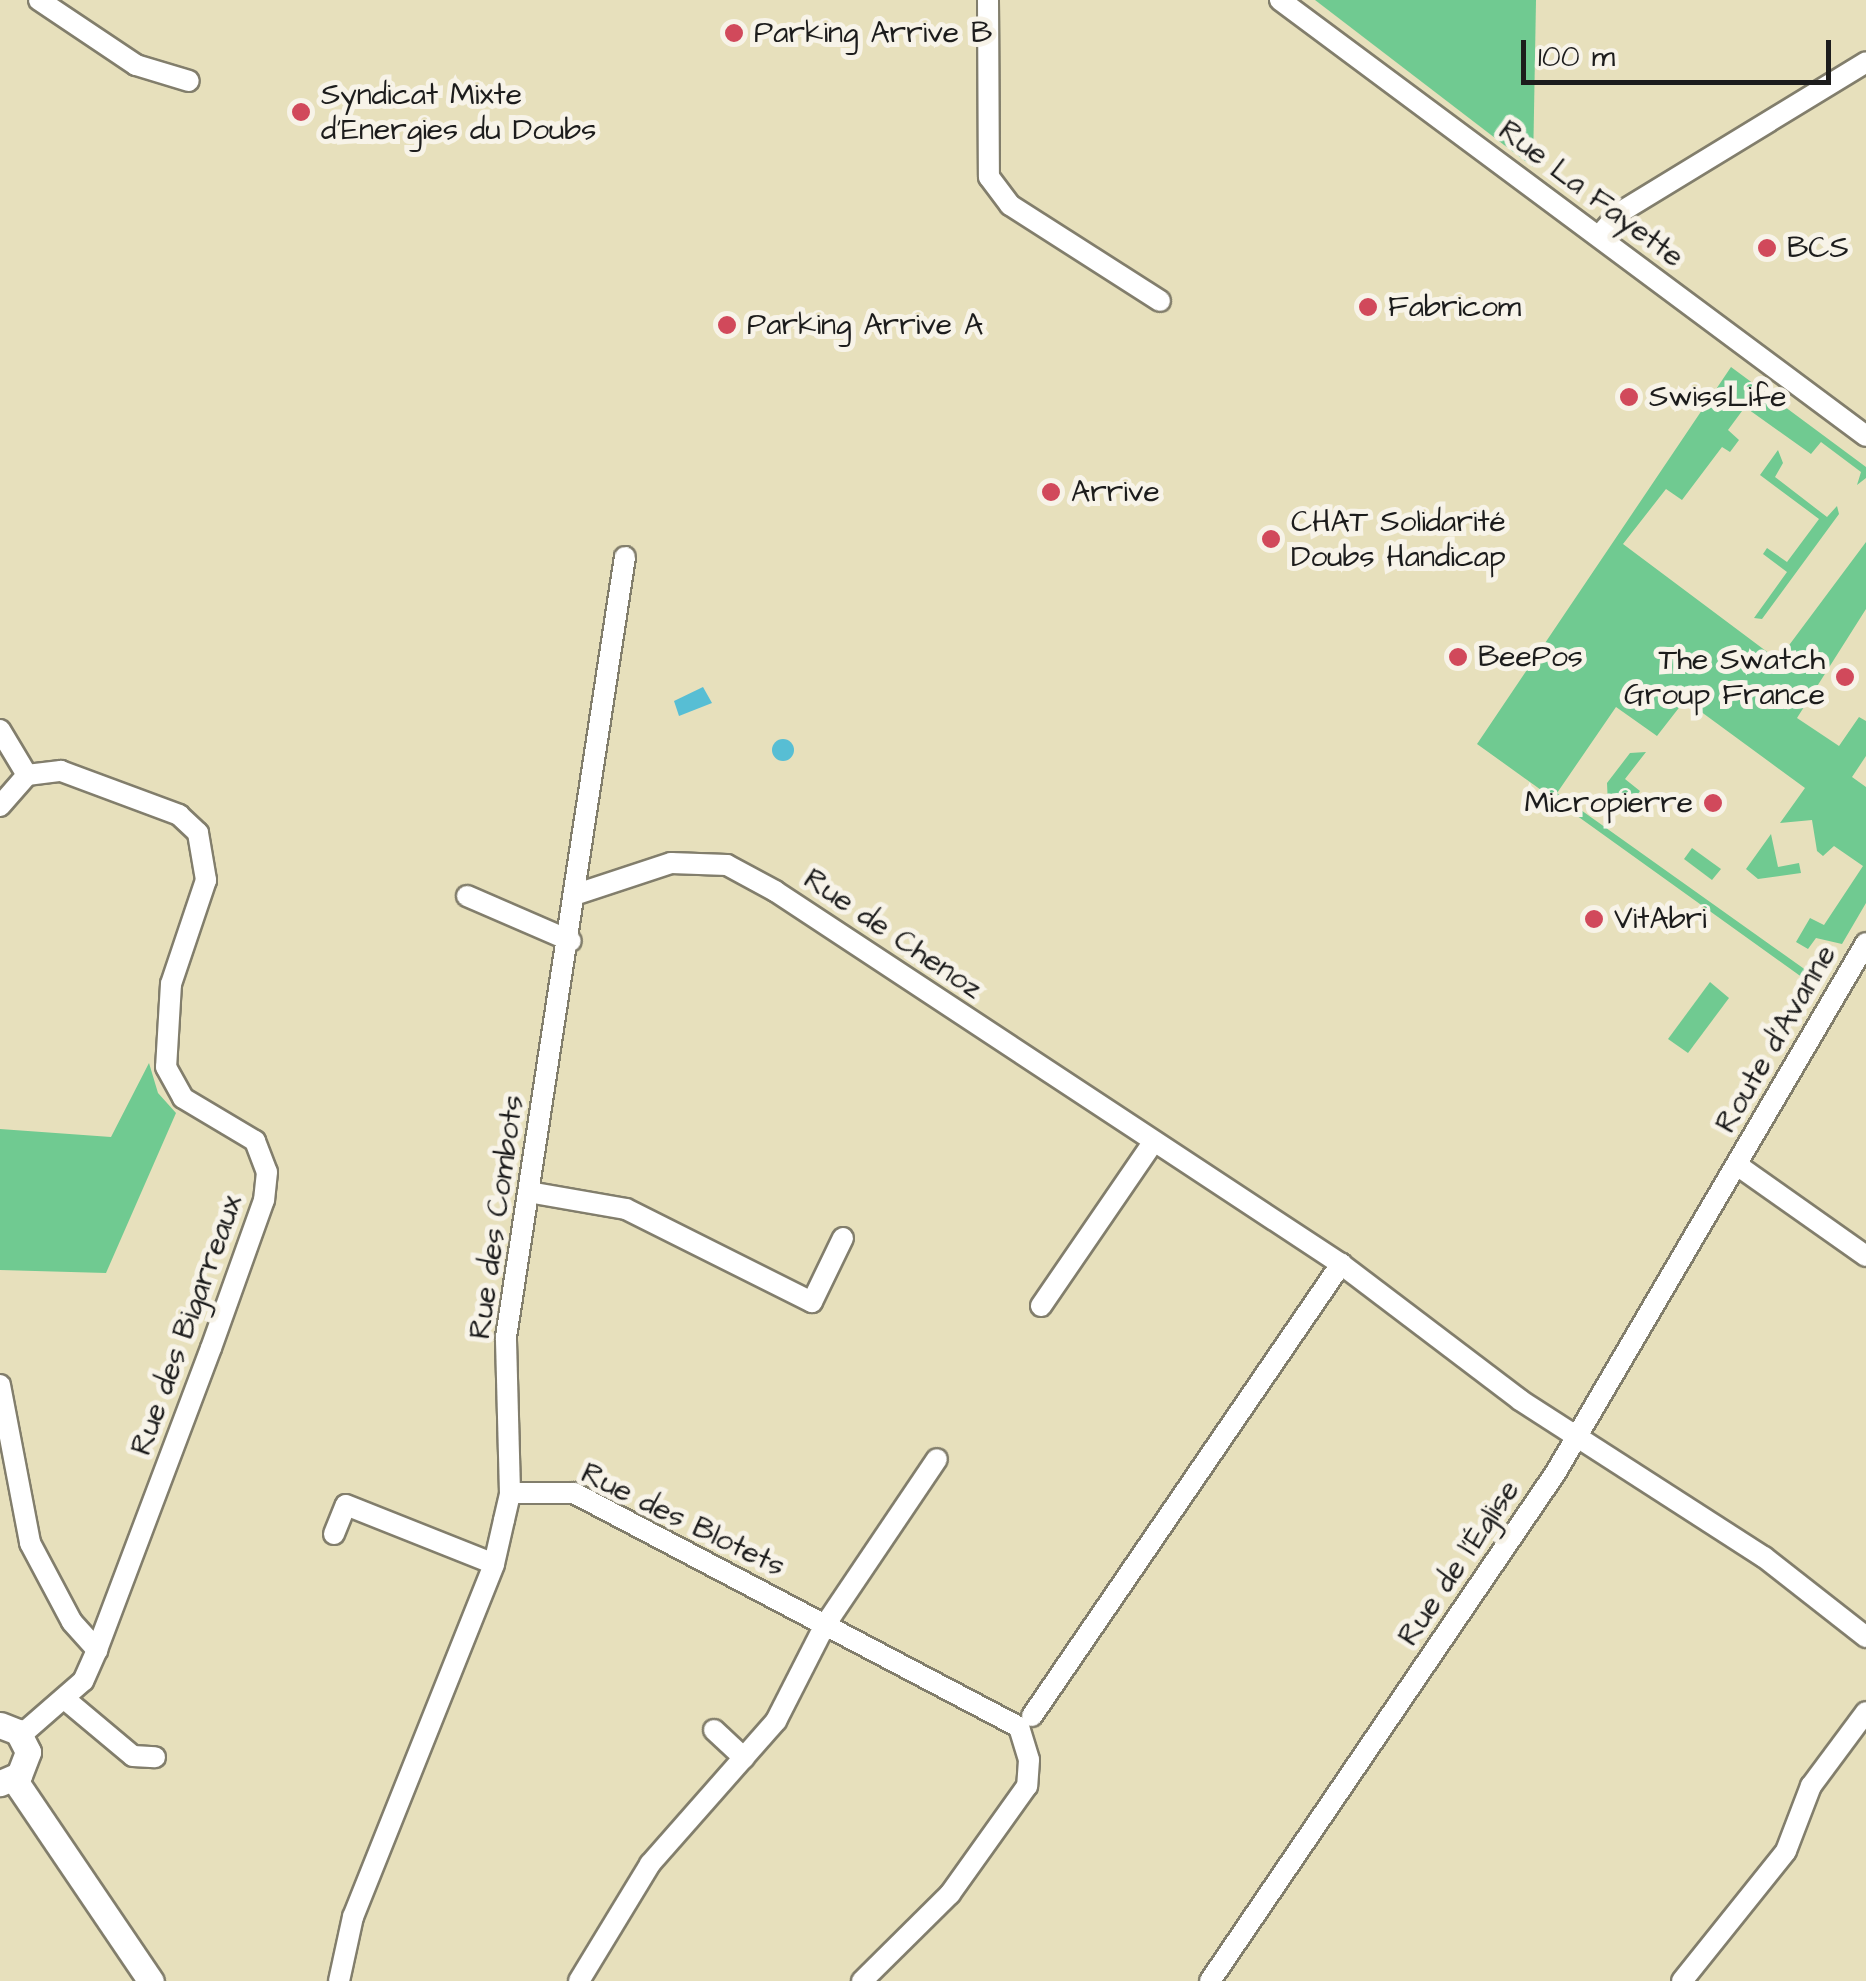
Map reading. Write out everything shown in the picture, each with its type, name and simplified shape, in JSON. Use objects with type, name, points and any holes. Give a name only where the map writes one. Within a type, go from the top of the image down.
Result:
[{"type":"street","points":[[39,0],[136,65],[189,81]]},
{"type":"street","points":[[988,0],[989,177],[1010,205],[1160,302]]},
{"type":"street","name":"Rue La Fayette","points":[[1280,0],[1866,436]]},
{"type":"street","points":[[1598,236],[1619,213],[1866,62]]},
{"type":"street","name":"Rue des Combots","points":[[339,1981],[353,1917],[494,1564],[510,1493],[506,1337],[571,941],[625,557]]},
{"type":"street","points":[[0,730],[27,775],[0,806]]},
{"type":"street","name":"Rue des Bigarreaux","points":[[11,1730],[66,1700],[97,1650],[264,1200],[266,1172],[254,1142],[183,1098],[166,1067],[171,984],[206,880],[198,833],[179,815],[76,774],[44,770],[27,775]]},
{"type":"street","name":"Rue de Chenoz","points":[[577,894],[671,864],[728,865],[1341,1264],[1578,1438],[1764,1557],[1866,1637]]},
{"type":"street","points":[[468,896],[571,941]]},
{"type":"street","name":"Route d'Avanne","points":[[1737,1165],[1866,943]]},
{"type":"street","points":[[1041,1306],[1152,1144]]},
{"type":"street","points":[[1737,1165],[1866,1256]]},
{"type":"street","name":"Rue de l'Église","points":[[1210,1981],[1578,1438],[1737,1165]]},
{"type":"street","points":[[529,1192],[626,1209],[812,1302],[843,1238]]},
{"type":"street","points":[[862,1981],[950,1894],[1027,1786],[1030,1760],[1026,1722],[1341,1264]]},
{"type":"street","points":[[0,1385],[30,1543],[72,1622],[97,1650]]},
{"type":"street","points":[[580,1981],[650,1864],[776,1721],[826,1625],[937,1459]]},
{"type":"street","name":"Rue des Blotets","points":[[510,1493],[574,1493],[826,1625],[1026,1722]]},
{"type":"street","points":[[334,1534],[346,1505],[494,1564]]},
{"type":"street","points":[[66,1700],[133,1756],[155,1757]]},
{"type":"street","points":[[1682,1981],[1786,1851],[1811,1786],[1866,1712]]},
{"type":"street","points":[[11,1730],[28,1758],[7,1781],[151,1981]]},
{"type":"street","points":[[714,1730],[744,1758]]},
{"type":"green space","points":[[1315,0],[1536,0],[1533,167]]},
{"type":"green space","points":[[1731,367],[1866,467],[1866,478],[1857,485],[1861,472],[1821,442],[1811,454],[1745,407],[1728,430],[1739,440],[1730,452],[1722,447],[1682,500],[1666,489],[1623,544],[1778,660],[1866,542],[1866,609],[1797,718],[1839,746],[1859,717],[1866,721],[1866,756],[1852,777],[1866,787],[1866,903],[1842,944],[1816,938],[1808,949],[1796,942],[1810,918],[1824,925],[1863,866],[1834,846],[1823,856],[1817,851],[1812,820],[1780,823],[1805,788],[1685,700],[1657,736],[1616,707],[1557,793],[1810,973],[1817,988],[1477,744]]},
{"type":"green space","points":[[1778,450],[1783,463],[1775,477],[1827,517],[1837,506],[1839,514],[1762,619],[1754,618],[1787,572],[1763,554],[1767,548],[1787,562],[1819,519],[1760,475]]},
{"type":"green space","points":[[1646,752],[1625,779],[1640,791],[1623,815],[1608,805],[1607,783],[1630,753]]},
{"type":"green space","points":[[1771,834],[1778,867],[1799,863],[1801,873],[1758,879],[1746,869]]},
{"type":"green space","points":[[1692,848],[1721,869],[1712,880],[1684,859]]},
{"type":"green space","points":[[1710,982],[1729,998],[1688,1053],[1668,1039]]},
{"type":"green space","points":[[149,1063],[158,1093],[176,1113],[106,1273],[0,1270],[0,1129],[111,1137]]},
{"type":"water","points":[[703,687],[712,703],[679,716],[674,701]]},
{"type":"water","points":[[783,739],[791,742],[791,758],[783,761],[775,758],[772,750],[775,742]]},
{"type":"place","name":"Parking Arrive B","points":[[734,33]]},
{"type":"place","name":"Syndicat Mixte d'Energies du Doubs","points":[[301,112]]},
{"type":"place","name":"BCS","points":[[1767,248]]},
{"type":"place","name":"Fabricom","points":[[1368,307]]},
{"type":"place","name":"Parking Arrive A","points":[[727,325]]},
{"type":"place","name":"SwissLife","points":[[1629,397]]},
{"type":"place","name":"Arrive","points":[[1051,492]]},
{"type":"place","name":"CHAT Solidarité Doubs Handicap","points":[[1271,539]]},
{"type":"place","name":"BeePos","points":[[1458,657]]},
{"type":"place","name":"The Swatch Group France","points":[[1845,677]]},
{"type":"place","name":"Micropierre","points":[[1713,803]]},
{"type":"place","name":"VitAbri","points":[[1594,919]]}]
